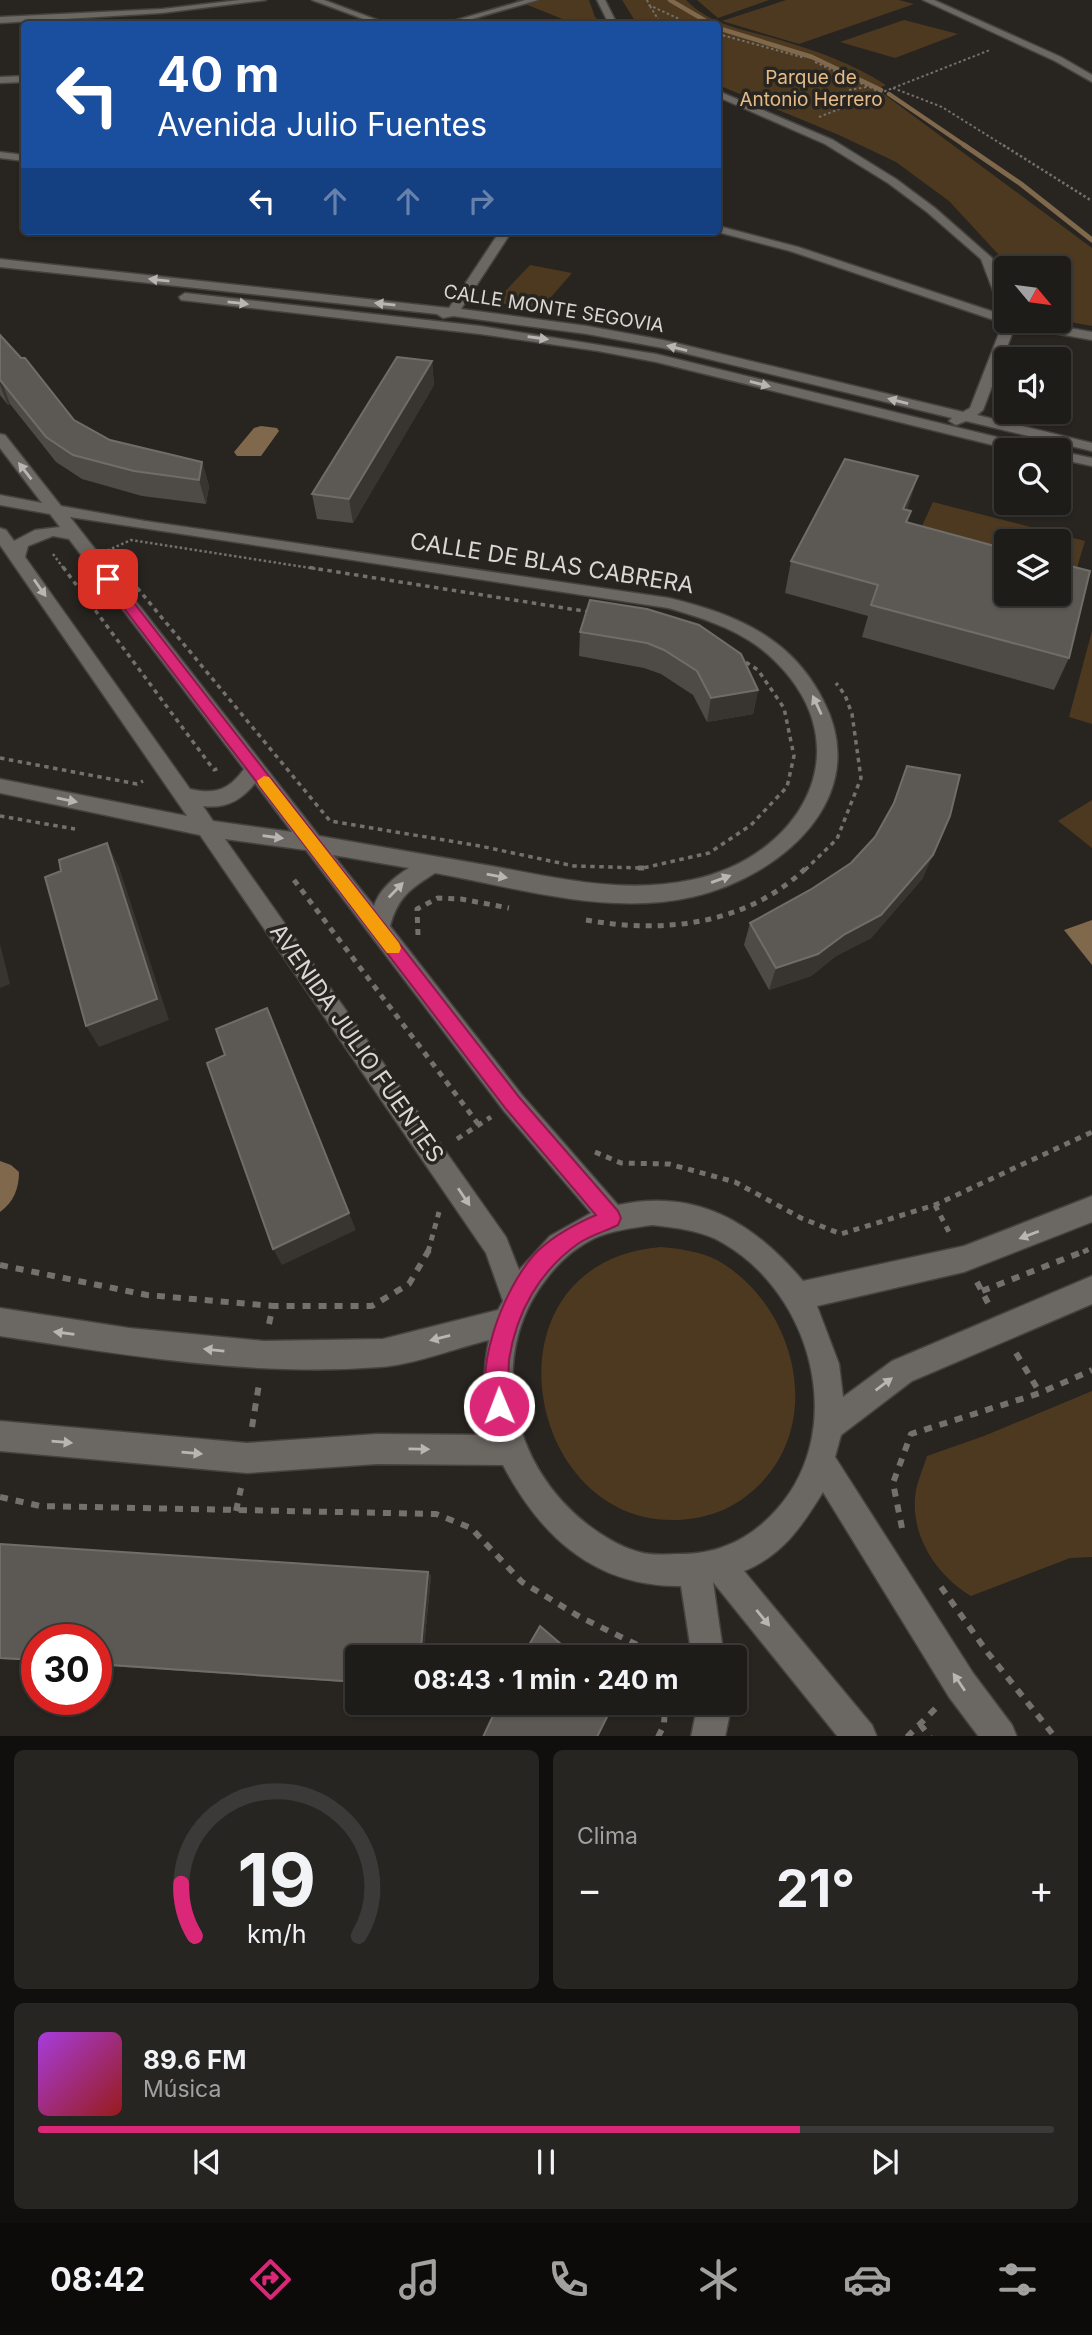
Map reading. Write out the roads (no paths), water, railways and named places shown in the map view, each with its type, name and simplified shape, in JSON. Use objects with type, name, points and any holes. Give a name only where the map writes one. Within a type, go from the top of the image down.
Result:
[{"type":"street","points":[[0,12],[182,0]]},
{"type":"street","points":[[0,20],[162,11],[262,0]]},
{"type":"street","points":[[316,0],[376,21]]},
{"type":"street","points":[[458,21],[534,0]]},
{"type":"street","points":[[601,0],[610,21]]},
{"type":"street","points":[[927,0],[1058,59],[1092,79]]},
{"type":"street","points":[[0,80],[21,79]]},
{"type":"street","points":[[721,95],[829,142],[892,181],[931,210],[986,258],[994,278]]},
{"type":"street","points":[[0,155],[21,158]]},
{"type":"street","points":[[721,230],[794,249],[994,315]]},
{"type":"street","points":[[415,323],[453,312],[503,235]]},
{"type":"street","name":"CALLE MONTE SEGOVIA","points":[[0,263],[453,312],[587,330],[663,344],[975,416],[1092,447]]},
{"type":"street","points":[[10,278],[88,286]]},
{"type":"street","name":"CALLE MONTE SEGOVIA","points":[[170,296],[535,337],[656,358],[994,441]]},
{"type":"street","points":[[453,312],[470,329]]},
{"type":"street","points":[[1071,332],[1092,336]]},
{"type":"street","points":[[975,416],[1007,333]]},
{"type":"street","points":[[934,426],[975,416]]},
{"type":"street","points":[[975,416],[997,438]]},
{"type":"street","points":[[0,438],[513,1103],[611,1218]]},
{"type":"street","points":[[1071,458],[1092,462]]},
{"type":"street","name":"CALLE DE BLAS CABRERA","points":[[0,500],[57,511],[669,603],[694,610],[741,629],[782,657],[798,673],[821,711],[829,753],[827,775],[809,816],[773,853],[721,880],[691,889],[626,896],[592,893],[314,843],[206,828],[0,786]]},
{"type":"street","points":[[17,556],[21,543],[37,533],[58,530],[74,535]]},
{"type":"street","name":"AVENIDA JULIO FUENTES","points":[[0,533],[497,1246],[511,1311]]},
{"type":"street","points":[[183,795],[211,801],[220,798],[240,790],[254,769]]},
{"type":"street","points":[[378,929],[386,901],[405,881],[431,865]]},
{"type":"street","points":[[799,1296],[964,1259],[1092,1209]]},
{"type":"street","points":[[652,1212],[694,1218],[733,1234],[769,1260],[799,1296],[826,1357],[830,1425],[822,1462],[806,1497],[783,1527],[754,1550],[707,1568],[637,1568],[582,1544],[539,1503],[509,1450],[499,1406],[498,1363],[511,1311],[540,1263],[573,1236],[611,1218],[652,1212]]},
{"type":"street","points":[[830,1425],[902,1371],[1092,1290]]},
{"type":"street","points":[[0,1322],[129,1342],[264,1355],[383,1353],[511,1311]]},
{"type":"street","points":[[0,1436],[247,1458],[377,1449],[509,1450]]},
{"type":"street","points":[[822,1462],[961,1685],[999,1736]]},
{"type":"street","points":[[707,1568],[708,1645]]},
{"type":"street","points":[[707,1568],[859,1736]]},
{"type":"street","points":[[708,1736],[713,1715]]},
{"type":"waterway","points":[[670,0],[706,21]]},
{"type":"waterway","points":[[721,29],[812,57],[881,90]]},
{"type":"waterway","points":[[889,94],[967,147]]},
{"type":"waterway","points":[[964,145],[1021,184],[1092,240]]},
{"type":"park label","name":"Parque de Antonio Herrero","points":[[811,88]]}]
